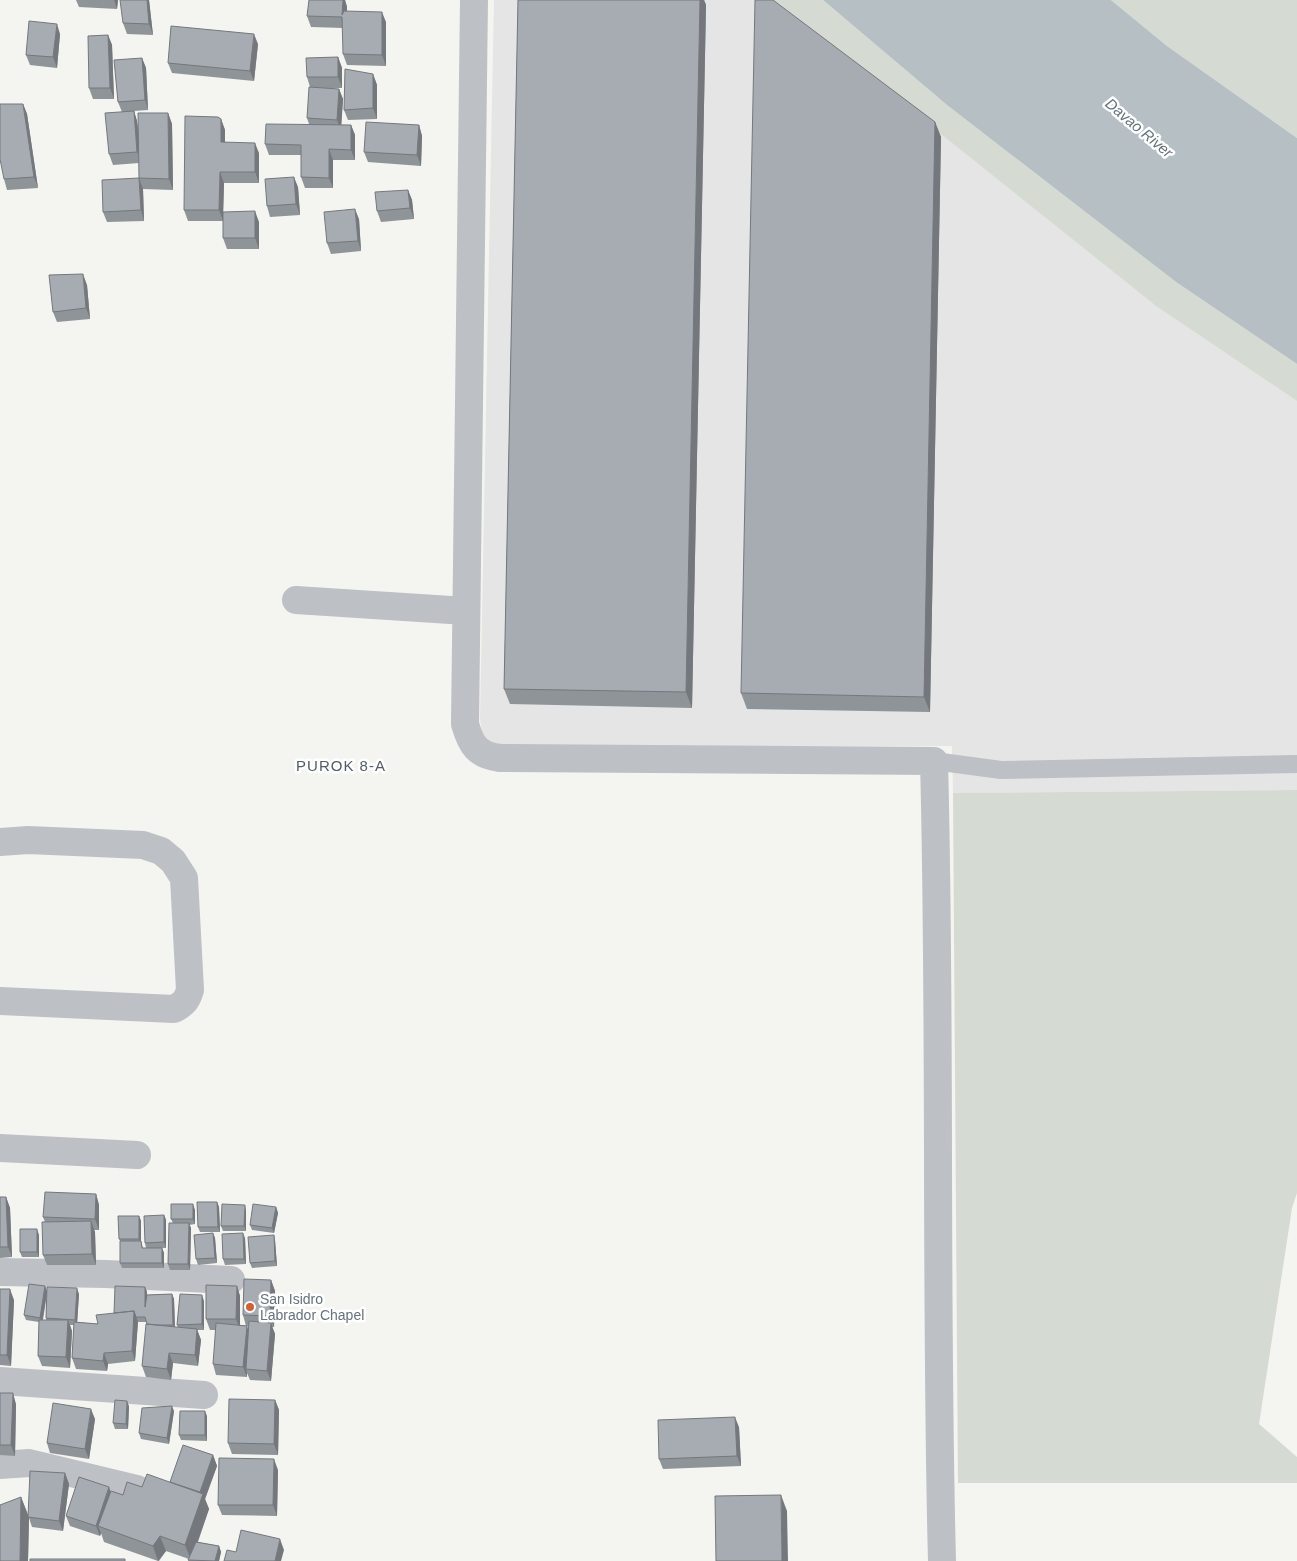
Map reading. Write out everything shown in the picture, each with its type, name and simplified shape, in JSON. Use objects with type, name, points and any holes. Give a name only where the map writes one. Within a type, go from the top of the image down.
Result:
[{"type":"street","points":[[474,0],[465,724],[469,737],[477,750],[487,756],[500,758],[934,761],[937,856],[938,1391],[942,1561]]},
{"type":"street","points":[[296,600],[466,611]]},
{"type":"street","points":[[0,842],[28,840],[143,845],[161,851],[173,861],[184,878],[190,990],[187,1000],[182,1006],[174,1009],[0,1001]]},
{"type":"street","points":[[0,1148],[137,1156]]},
{"type":"street","points":[[0,1272],[106,1274],[231,1280]]},
{"type":"street","points":[[0,1381],[204,1395]]},
{"type":"street","points":[[0,1465],[28,1463],[137,1490]]},
{"type":"lane","points":[[934,761],[1001,770],[1297,764]]},
{"type":"shaded area","points":[[494,0],[765,0],[947,139],[1156,306],[1297,401],[1297,790],[953,793],[952,746],[506,747],[487,740],[482,731],[480,719]]},
{"type":"shaded area","points":[[765,0],[823,0],[947,105],[1176,282],[1297,364],[1297,401],[1156,306],[947,139]]},
{"type":"shaded area","points":[[1111,0],[1297,0],[1297,138],[1167,46]]},
{"type":"shaded area","points":[[1297,790],[1297,1193],[1292,1208],[1259,1424],[1297,1457],[1297,1483],[958,1483],[953,793]]},
{"type":"water","name":"Davao River","points":[[823,0],[1111,0],[1167,46],[1297,138],[1297,364],[1176,282],[947,105]]},
{"type":"building","points":[[120,0],[147,0],[149,24],[123,23]]},
{"type":"building","points":[[309,0],[343,0],[342,15],[344,11],[382,12],[382,55],[343,54],[342,17],[307,16]]},
{"type":"building","points":[[518,0],[700,0],[686,692],[504,689]]},
{"type":"building","points":[[755,0],[773,0],[935,122],[924,697],[741,693]]},
{"type":"building","points":[[29,21],[57,24],[53,57],[26,55]]},
{"type":"building","points":[[171,26],[254,34],[250,71],[168,63]]},
{"type":"building","points":[[108,35],[110,88],[89,88],[88,36]]},
{"type":"building","points":[[338,57],[338,77],[307,77],[306,58]]},
{"type":"building","points":[[142,58],[145,100],[118,102],[114,60]]},
{"type":"building","points":[[345,69],[373,74],[373,108],[344,110]]},
{"type":"building","points":[[309,87],[339,89],[337,120],[307,118]]},
{"type":"building","points":[[0,104],[23,104],[34,177],[4,179],[0,159]]},
{"type":"building","points":[[134,111],[137,152],[109,154],[105,113]]},
{"type":"building","points":[[138,113],[168,113],[169,179],[139,178]]},
{"type":"building","points":[[185,116],[218,117],[221,119],[221,142],[255,143],[255,172],[220,172],[219,210],[184,210]]},
{"type":"building","points":[[366,122],[419,125],[417,155],[364,152]]},
{"type":"building","points":[[266,124],[351,125],[351,150],[329,149],[329,178],[301,177],[301,145],[265,144]]},
{"type":"building","points":[[294,177],[296,204],[267,206],[265,179]]},
{"type":"building","points":[[139,178],[141,210],[103,212],[102,180]]},
{"type":"building","points":[[408,190],[410,208],[377,211],[375,192]]},
{"type":"building","points":[[355,209],[358,241],[327,243],[324,212]]},
{"type":"building","points":[[255,211],[255,238],[223,238],[223,212]]},
{"type":"building","points":[[83,274],[86,308],[53,312],[49,275]]},
{"type":"building","points":[[45,1192],[96,1194],[95,1219],[43,1217]]},
{"type":"building","points":[[0,1197],[6,1197],[8,1247],[0,1247]]},
{"type":"building","points":[[197,1202],[217,1202],[218,1227],[198,1227]]},
{"type":"building","points":[[171,1204],[193,1204],[193,1219],[171,1219]]},
{"type":"building","points":[[222,1204],[245,1205],[244,1226],[221,1226]]},
{"type":"building","points":[[253,1204],[276,1207],[272,1228],[250,1225]]},
{"type":"building","points":[[164,1215],[164,1242],[145,1243],[144,1216]]},
{"type":"building","points":[[118,1216],[139,1216],[139,1239],[119,1239]]},
{"type":"building","points":[[91,1221],[92,1254],[43,1255],[42,1222]]},
{"type":"building","points":[[169,1223],[189,1223],[188,1264],[168,1264]]},
{"type":"building","points":[[20,1229],[37,1229],[37,1252],[20,1252]]},
{"type":"building","points":[[213,1233],[215,1258],[196,1259],[194,1235]]},
{"type":"building","points":[[243,1233],[244,1259],[223,1259],[222,1234]]},
{"type":"building","points":[[274,1235],[275,1261],[250,1263],[248,1237]]},
{"type":"building","points":[[120,1241],[141,1241],[142,1248],[162,1248],[162,1263],[120,1263]]},
{"type":"building","points":[[244,1279],[271,1280],[270,1316],[243,1315]]},
{"type":"building","points":[[29,1284],[45,1286],[40,1318],[24,1315]]},
{"type":"building","points":[[206,1285],[237,1286],[236,1319],[206,1319]]},
{"type":"building","points":[[115,1286],[145,1287],[145,1307],[147,1295],[172,1294],[173,1325],[147,1324],[145,1317],[136,1317],[134,1311],[114,1313]]},
{"type":"building","points":[[47,1287],[77,1288],[75,1320],[46,1318]]},
{"type":"building","points":[[0,1289],[10,1289],[7,1355],[0,1355]]},
{"type":"building","points":[[180,1294],[202,1295],[202,1324],[177,1325]]},
{"type":"building","points":[[134,1311],[132,1351],[104,1353],[103,1361],[72,1358],[74,1322],[98,1324],[96,1315]]},
{"type":"building","points":[[39,1320],[68,1320],[66,1357],[38,1356]]},
{"type":"building","points":[[249,1321],[271,1323],[267,1371],[246,1369]]},
{"type":"building","points":[[216,1323],[247,1326],[243,1367],[213,1364]]},
{"type":"building","points":[[146,1324],[197,1329],[195,1355],[169,1353],[167,1369],[142,1366]]},
{"type":"building","points":[[0,1393],[13,1393],[11,1445],[0,1445]]},
{"type":"building","points":[[229,1399],[275,1400],[274,1444],[228,1443]]},
{"type":"building","points":[[115,1400],[127,1401],[126,1424],[113,1423]]},
{"type":"building","points":[[53,1403],[91,1409],[85,1449],[47,1443]]},
{"type":"building","points":[[172,1406],[167,1438],[139,1433],[142,1408]]},
{"type":"building","points":[[180,1411],[205,1411],[205,1435],[179,1435]]},
{"type":"building","points":[[735,1417],[737,1456],[659,1459],[658,1420]]},
{"type":"building","points":[[183,1445],[213,1455],[200,1492],[170,1482]]},
{"type":"building","points":[[219,1458],[274,1459],[273,1505],[218,1505]]},
{"type":"building","points":[[30,1471],[65,1473],[59,1521],[28,1517]]},
{"type":"building","points":[[147,1474],[203,1494],[185,1545],[160,1536],[153,1546],[98,1526],[111,1491],[123,1495],[127,1482],[142,1487]]},
{"type":"building","points":[[79,1477],[109,1487],[96,1526],[66,1516]]},
{"type":"building","points":[[781,1495],[782,1561],[716,1561],[715,1496]]},
{"type":"building","points":[[21,1497],[20,1561],[0,1561],[0,1505]]},
{"type":"building","points":[[241,1530],[280,1539],[275,1561],[224,1561],[227,1550],[236,1552]]},
{"type":"building","points":[[196,1542],[219,1546],[215,1561],[188,1560]]},
{"type":"building","points":[[30,1559],[125,1559],[125,1561],[30,1561]]},
{"type":"place","name":"San Isidro Labrador Chapel","points":[[250,1307]]},
{"type":"district","name":"PUROK 8-A","points":[[341,766]]}]
